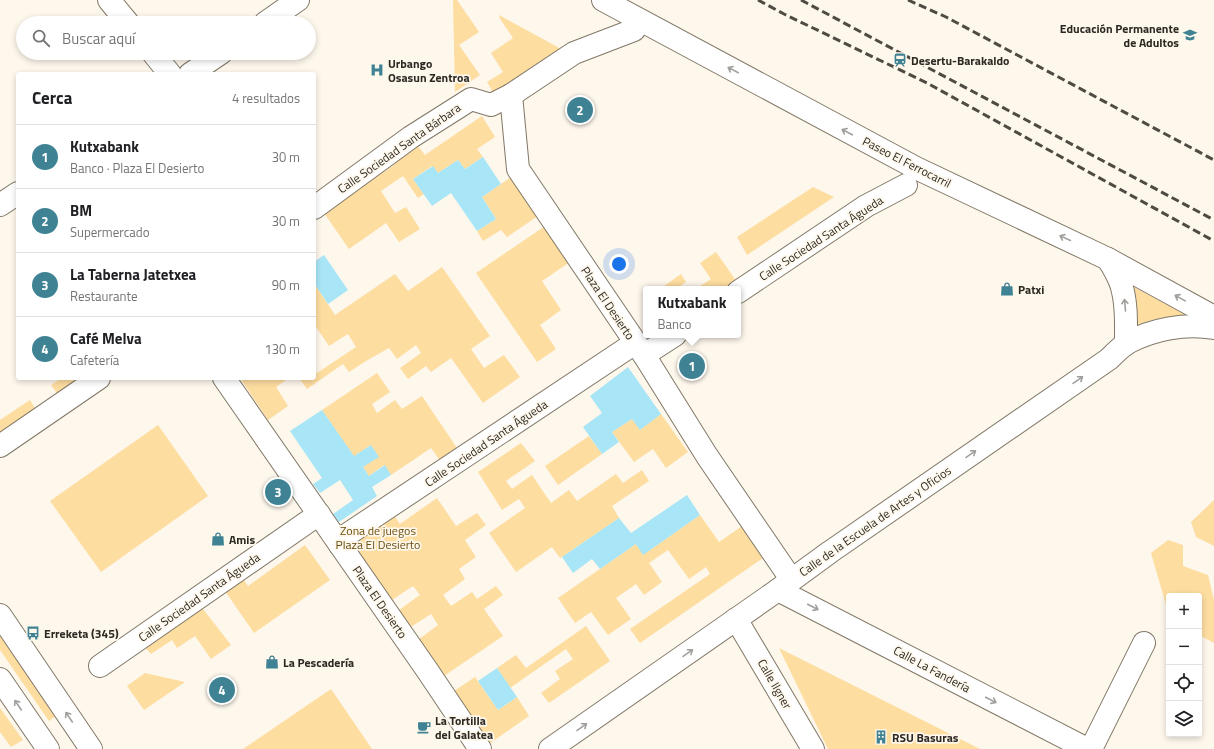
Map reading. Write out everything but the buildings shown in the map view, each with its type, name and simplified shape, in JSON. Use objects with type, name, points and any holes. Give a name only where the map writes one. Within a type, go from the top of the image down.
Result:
[{"type":"street","points":[[109,0],[122,16]]},
{"type":"street","points":[[275,16],[298,0]]},
{"type":"street","name":"Paseo El Ferrocarril","points":[[603,0],[916,168],[1108,259],[1214,317]]},
{"type":"street","name":"Calle Sociedad Santa Bárbara","points":[[316,207],[411,138],[471,98],[491,105],[511,95],[574,54],[634,30]]},
{"type":"street","points":[[159,60],[168,72]]},
{"type":"street","points":[[193,72],[211,60]]},
{"type":"street","name":"Plaza El Desierto","points":[[511,95],[518,169],[640,349],[785,584]]},
{"type":"street","name":"Calle Sociedad Santa Águeda","points":[[741,290],[866,206],[906,185]]},
{"type":"street","points":[[0,205],[16,194]]},
{"type":"street","points":[[1108,259],[1120,283],[1124,299],[1126,344]]},
{"type":"street","name":"Calle de la Escuela de Artes y Oficios","points":[[550,749],[1108,359],[1126,344],[1148,334],[1172,328],[1200,326],[1214,328]]},
{"type":"street","name":"Calle Sociedad Santa Águeda","points":[[340,545],[345,536],[640,349],[667,338]]},
{"type":"street","points":[[0,446],[96,380]]},
{"type":"street","name":"Plaza El Desierto","points":[[225,380],[480,749]]},
{"type":"street","name":"Calle Sociedad Santa Águeda","points":[[100,666],[319,514]]},
{"type":"street","name":"Calle La Fandería","points":[[785,584],[1086,749]]},
{"type":"street","points":[[0,615],[91,749]]},
{"type":"street","name":"Calle Ilgner","points":[[736,619],[813,749]]},
{"type":"street","points":[[1091,749],[1144,643]]},
{"type":"street","points":[[0,679],[48,749]]},
{"type":"green space","points":[[453,0],[457,0],[479,32],[459,45],[480,75],[455,92]]},
{"type":"green space","points":[[499,15],[563,50],[494,94],[487,82],[503,72],[491,53],[513,38],[500,19]]},
{"type":"green space","points":[[482,116],[495,137],[477,149],[483,157],[465,169],[458,160],[438,173],[432,166],[413,179],[424,194],[418,198],[403,176],[381,191],[395,213],[406,207],[420,229],[399,242],[386,223],[349,249],[324,213],[394,165],[398,158],[417,145],[425,155]]},
{"type":"green space","points":[[511,177],[538,216],[507,237],[501,230],[483,241],[477,231],[496,219],[482,197]]},
{"type":"green space","points":[[813,187],[834,197],[747,255],[737,237]]},
{"type":"green space","points":[[545,226],[570,262],[542,281],[561,310],[540,325],[556,349],[537,362],[476,273]]},
{"type":"green space","points":[[716,252],[737,282],[731,286],[700,286],[711,279],[700,263]]},
{"type":"green space","points":[[442,267],[490,336],[471,349],[484,368],[504,355],[520,377],[483,403],[451,358],[431,372],[426,366],[408,379],[400,368],[421,353],[416,345],[397,359],[389,348],[349,372],[343,364],[307,389],[300,380],[316,380],[316,371],[317,373],[356,347],[348,334],[329,346],[316,327],[316,286],[335,315],[395,274],[408,291]]},
{"type":"green space","points":[[681,274],[686,282],[680,286],[664,286]]},
{"type":"green space","points":[[1130,285],[1186,315],[1160,318],[1135,325]]},
{"type":"green space","points":[[377,373],[390,392],[372,404],[377,413],[395,400],[402,409],[422,396],[461,454],[444,466],[431,448],[391,475],[384,465],[369,476],[363,467],[371,445],[354,457],[322,410]]},
{"type":"green space","points":[[59,380],[89,380],[61,399],[51,385]]},
{"type":"green space","points":[[241,380],[286,380],[276,387],[288,406],[268,420]]},
{"type":"green space","points":[[30,400],[39,415],[0,441],[0,420]]},
{"type":"green space","points":[[661,414],[688,452],[666,468],[653,449],[634,462],[612,432],[632,419],[640,429]]},
{"type":"green space","points":[[158,425],[208,496],[101,572],[50,501]]},
{"type":"green space","points":[[589,436],[602,454],[558,485],[545,466]]},
{"type":"green space","points":[[521,443],[535,461],[506,481],[512,489],[532,475],[551,503],[569,490],[577,501],[616,474],[623,483],[642,470],[649,481],[612,506],[619,518],[562,557],[560,558],[552,547],[516,572],[489,533],[525,508],[519,499],[502,510],[478,472]]},
{"type":"green space","name":"Zona de juegos Plaza El Desierto","points":[[437,498],[456,526],[477,513],[486,525],[465,540],[476,557],[459,569],[465,579],[443,595],[451,606],[472,592],[477,599],[496,586],[503,595],[484,609],[503,636],[444,676],[419,639],[438,625],[431,614],[411,627],[399,610],[420,595],[413,586],[392,600],[349,540],[390,510],[400,524]]},
{"type":"green space","points":[[1214,500],[1214,546],[1196,537],[1191,522]]},
{"type":"green space","points":[[700,515],[719,542],[742,526],[763,558],[640,643],[630,629],[710,574],[706,567],[689,579],[668,550],[649,563],[662,582],[644,595],[636,584],[616,598],[631,619],[608,635],[591,612],[575,623],[558,598],[636,544],[644,554]]},
{"type":"green space","points":[[1168,540],[1183,545],[1183,566],[1208,575],[1214,600],[1214,643],[1202,637],[1202,593],[1166,593],[1166,605],[1151,553]]},
{"type":"green space","points":[[305,545],[330,580],[254,633],[225,591],[243,579],[248,586]]},
{"type":"green space","points":[[200,605],[231,645],[211,659],[195,636],[177,648],[172,640],[151,654],[143,645]]},
{"type":"green space","points":[[586,626],[610,661],[549,703],[541,693],[560,679],[555,671],[573,659],[566,649],[510,688],[497,668],[516,655],[526,668]]},
{"type":"green space","points":[[0,636],[56,716],[49,721],[0,650]]},
{"type":"green space","points":[[779,648],[980,749],[828,749]]},
{"type":"green space","points":[[145,673],[185,682],[144,710],[127,686]]},
{"type":"green space","points":[[475,677],[498,710],[517,697],[529,716],[489,744],[454,691]]},
{"type":"green space","points":[[331,689],[372,749],[243,749]]},
{"type":"green space","points":[[0,708],[23,740],[11,747],[0,732]]},
{"type":"water","points":[[483,157],[501,184],[482,197],[496,219],[477,231],[451,193],[432,206],[413,179],[433,166],[438,173],[458,160],[465,169]]},
{"type":"water","points":[[324,255],[348,290],[328,304],[316,286],[316,261]]},
{"type":"water","points":[[628,367],[661,414],[640,430],[632,419],[612,432],[619,442],[602,454],[583,427],[602,413],[590,396]]},
{"type":"water","points":[[322,410],[354,456],[371,445],[379,457],[363,467],[369,476],[385,465],[391,475],[372,487],[377,496],[339,522],[333,514],[353,500],[340,480],[320,493],[313,484],[322,478],[290,431]]},
{"type":"water","points":[[687,495],[700,515],[643,555],[636,544],[600,569],[592,559],[573,573],[562,557],[619,518],[631,533]]},
{"type":"water","points":[[497,668],[517,697],[498,710],[478,681]]},
{"type":"railway","points":[[758,0],[927,83],[1214,241]]},
{"type":"railway","points":[[801,0],[1214,220]]},
{"type":"railway","points":[[908,0],[946,17],[1214,160]]},
{"type":"place","name":"Educación Permanente de Adultos","points":[[1190,35]]},
{"type":"place","name":"Desertu-Barakaldo","points":[[900,60]]},
{"type":"place","name":"Urbango Osasun Zentroa","points":[[377,70]]},
{"type":"place","name":"BM","points":[[580,110]]},
{"type":"place","name":"Patxi","points":[[1007,289]]},
{"type":"place","name":"Kutxabank","points":[[692,366]]},
{"type":"place","name":"La Taberna Jatetxea","points":[[278,492]]},
{"type":"place","name":"Amis","points":[[218,539]]},
{"type":"place","name":"Erreketa (345)","points":[[33,633]]},
{"type":"place","name":"La Pescadería","points":[[272,662]]},
{"type":"place","name":"Café Melva","points":[[222,690]]},
{"type":"place","name":"La Tortilla del Galatea","points":[[424,727]]},
{"type":"place","name":"RSU Basuras","points":[[881,737]]}]
